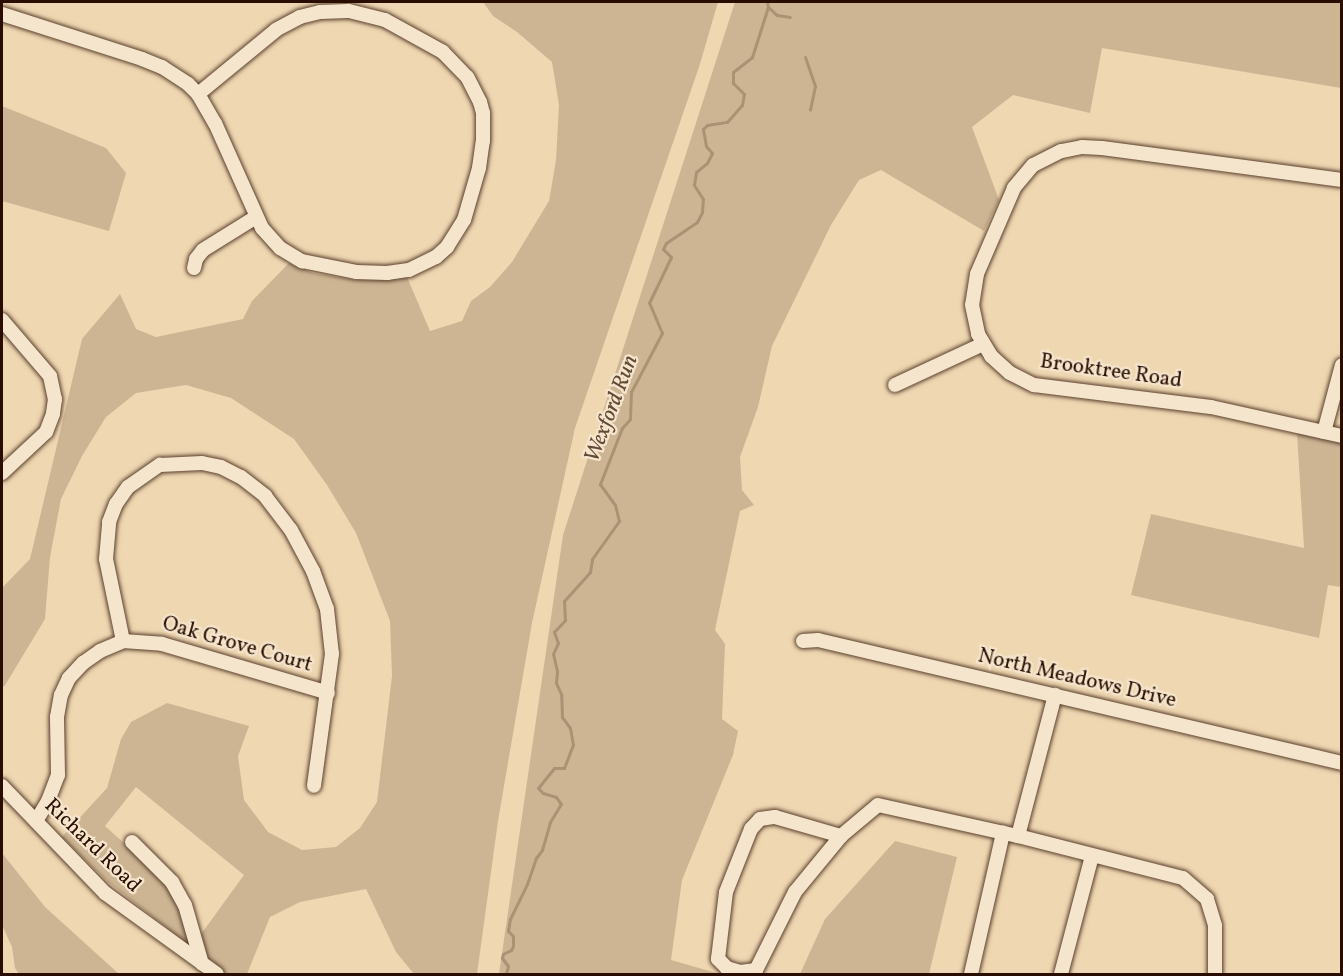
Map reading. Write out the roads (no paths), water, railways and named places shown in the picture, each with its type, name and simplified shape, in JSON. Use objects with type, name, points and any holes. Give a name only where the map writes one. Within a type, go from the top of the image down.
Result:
[{"type":"street","points":[[2,14],[152,63],[178,77],[198,94],[215,123],[256,217],[275,243],[302,261],[356,272],[387,273],[409,270],[436,257],[456,234],[470,201],[479,168],[484,126],[480,102],[467,76],[443,52],[385,20],[320,7],[276,30],[198,94]]},
{"type":"street","name":"Brooktree Road","points":[[1341,180],[1092,147],[1072,148],[1051,154],[1033,165],[1014,188],[977,274],[972,305],[975,324],[983,344],[1001,366],[1034,385],[1211,407],[1341,436]]},
{"type":"street","points":[[194,268],[196,259],[203,250],[256,217]]},
{"type":"street","points":[[2,320],[50,376],[55,399],[53,414],[45,432],[2,473]]},
{"type":"street","points":[[895,385],[983,344]]},
{"type":"street","points":[[1324,432],[1341,365]]},
{"type":"street","name":"Oak Grove Court","points":[[314,786],[328,693],[331,632],[327,609],[303,549],[265,496],[242,477],[221,467],[202,463],[160,465],[128,487],[116,504],[109,522],[106,559],[123,641],[162,644],[328,693]]},
{"type":"street","name":"North Meadows Drive","points":[[802,641],[818,640],[1341,763]]},
{"type":"street","points":[[36,821],[48,801],[58,776],[57,717],[61,695],[69,678],[83,663],[123,641]]},
{"type":"street","points":[[1018,836],[1055,695]]},
{"type":"street","name":"Richard Road","points":[[2,786],[105,893],[217,975]]},
{"type":"street","points":[[841,836],[775,817],[760,819],[751,829],[726,892],[718,959],[728,968],[740,972],[756,970],[795,892],[841,836],[878,805],[1018,836],[1183,878],[1207,899],[1215,926],[1215,975]]},
{"type":"street","points":[[971,975],[1003,833]]},
{"type":"street","points":[[132,842],[156,864],[185,905],[202,964]]},
{"type":"street","points":[[1060,975],[1072,922],[1092,856]]},
{"type":"waterway","name":"Wexford Run","points":[[506,974],[508,966],[502,958],[503,954],[511,950],[513,946],[513,936],[508,931],[510,919],[527,884],[536,858],[542,850],[550,822],[561,804],[556,797],[543,793],[538,788],[554,768],[564,768],[573,745],[570,728],[562,717],[561,694],[556,683],[557,671],[553,654],[558,643],[554,632],[565,620],[564,601],[590,572],[592,559],[619,521],[615,505],[600,484],[622,428],[630,419],[631,392],[662,333],[649,303],[671,257],[663,249],[666,243],[697,222],[702,212],[703,199],[694,185],[696,172],[707,163],[712,153],[706,146],[703,129],[707,125],[727,122],[742,105],[744,94],[733,83],[733,72],[752,57],[768,7],[767,2]]},
{"type":"waterway","points":[[768,7],[777,15],[790,17]]},
{"type":"waterway","points":[[805,57],[815,86],[810,109]]}]
